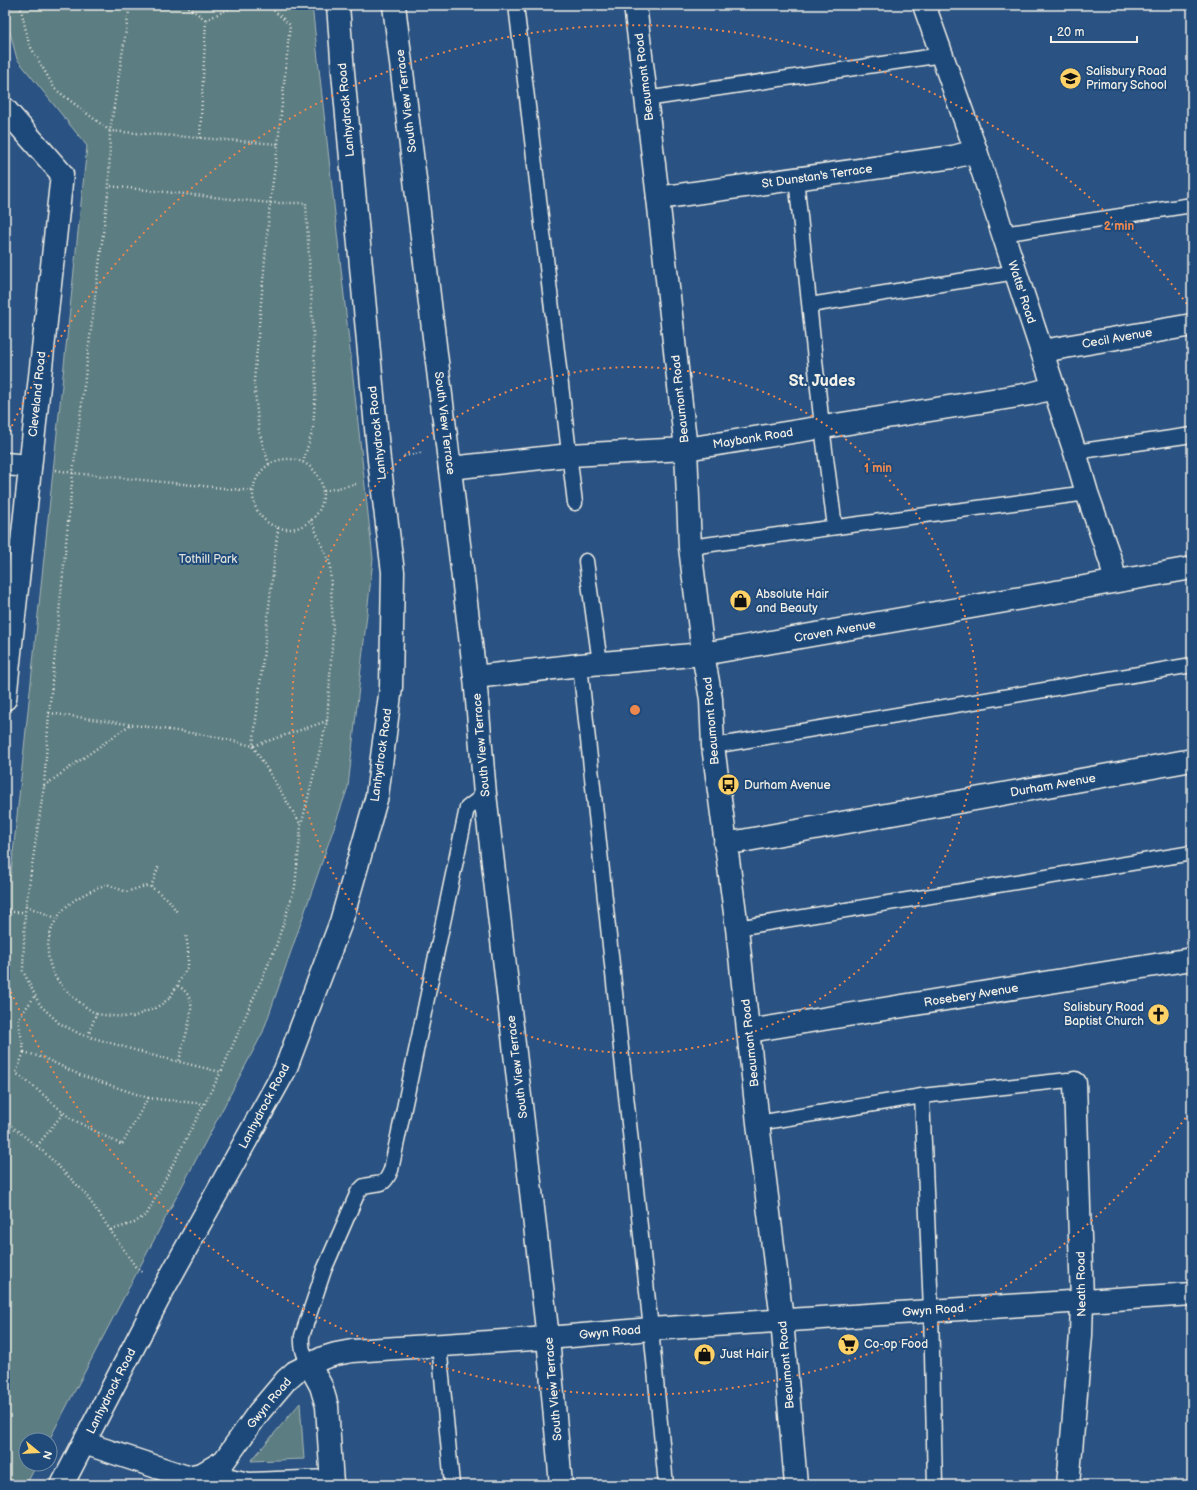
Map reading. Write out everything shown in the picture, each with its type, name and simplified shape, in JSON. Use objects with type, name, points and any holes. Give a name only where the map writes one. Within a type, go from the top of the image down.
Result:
[{"type":"street","name":"Lanhydrock Road","points":[[62,1485],[163,1290],[285,1070],[340,922],[377,796],[391,687],[393,572],[379,460],[338,5]]},
{"type":"street","name":"South View Terrace","points":[[394,5],[475,677],[485,794],[548,1338],[561,1485]]},
{"type":"street","name":"Beaumont Road","points":[[635,5],[686,449],[690,546],[703,654],[711,699],[713,746],[737,928],[758,1123],[782,1320],[796,1485]]},
{"type":"street","name":"Watts' Road","points":[[924,5],[976,151],[1075,452],[1087,493],[1111,562],[1115,582]]},
{"type":"street","name":"Cleveland Road","points":[[5,109],[62,174],[5,698]]},
{"type":"street","name":"St Dunstan's Terrace","points":[[658,198],[953,157],[976,151]]},
{"type":"street","name":"Cecil Avenue","points":[[1042,351],[1192,325]]},
{"type":"street","name":"Maybank Road","points":[[450,468],[570,456],[686,449],[1030,394],[1053,388]]},
{"type":"street","points":[[5,464],[30,466]]},
{"type":"street","name":"Craven Avenue","points":[[475,677],[590,664],[703,654],[1192,568]]},
{"type":"street","name":"Durham Avenue","points":[[725,844],[1192,760]]},
{"type":"street","name":"Rosebery Avenue","points":[[749,1031],[1192,959]]},
{"type":"street","name":"Neath Road","points":[[1068,1485],[1081,1335],[1082,1300],[1075,1083]]},
{"type":"street","name":"Gwyn Road","points":[[84,1443],[200,1480],[224,1461],[286,1380],[295,1372],[310,1366],[323,1358],[336,1354],[439,1344],[548,1338],[651,1329],[1192,1294]]},
{"type":"street","points":[[200,1480],[250,1484],[332,1483],[326,1406],[321,1386],[310,1366]]},
{"type":"lane","points":[[516,5],[575,503]]},
{"type":"lane","points":[[646,99],[942,55]]},
{"type":"lane","points":[[796,178],[822,427],[835,527]]},
{"type":"lane","points":[[1003,234],[1192,205]]},
{"type":"lane","points":[[810,305],[1016,272]]},
{"type":"lane","points":[[1075,452],[1192,435]]},
{"type":"lane","points":[[690,546],[1087,493]]},
{"type":"lane","points":[[586,561],[590,664],[666,1485]]},
{"type":"lane","points":[[713,746],[1192,665]]},
{"type":"lane","points":[[310,1366],[303,1353],[301,1345],[302,1336],[324,1270],[358,1192],[364,1186],[382,1184],[387,1181],[391,1170],[467,808],[485,794]]},
{"type":"lane","points":[[737,928],[1192,853]]},
{"type":"lane","points":[[758,1123],[922,1096],[1068,1080],[1075,1083]]},
{"type":"lane","points":[[922,1096],[931,1310],[935,1485]]},
{"type":"lane","points":[[439,1344],[452,1485]]},
{"type":"path","points":[[20,5],[29,44],[55,89],[110,131],[278,144]]},
{"type":"path","points":[[130,5],[110,131],[109,186],[73,473],[49,713],[44,786],[25,912],[23,971],[40,1005],[59,1023],[80,1034],[221,1072]]},
{"type":"path","points":[[185,5],[206,20]]},
{"type":"path","points":[[206,20],[236,5]]},
{"type":"path","points":[[268,5],[290,25],[278,144],[270,203],[254,381],[259,432],[269,464]]},
{"type":"path","points":[[200,138],[206,20]]},
{"type":"path","points":[[109,186],[270,203],[306,203],[316,385],[313,429],[303,462]]},
{"type":"path","points":[[286,459],[303,462],[313,469],[321,479],[324,492],[323,502],[318,512],[311,520],[301,526],[290,529],[278,528],[262,518],[256,505],[253,491],[261,471],[269,464],[286,459]]},
{"type":"path","points":[[30,466],[73,473],[253,491]]},
{"type":"path","points":[[324,492],[344,487]]},
{"type":"path","points":[[111,1230],[134,1223],[148,1214],[221,1072],[277,942],[295,887],[301,826],[327,721],[333,631],[330,564],[311,520]]},
{"type":"path","points":[[278,528],[253,746],[301,826]]},
{"type":"path","points":[[49,713],[212,736],[253,746],[327,721]]},
{"type":"path","points":[[44,786],[131,724]]},
{"type":"path","points":[[151,887],[159,865]]},
{"type":"path","points":[[177,912],[168,899],[151,887],[145,886],[126,892],[108,884],[72,902],[56,918],[48,937],[48,959],[56,978],[77,1002],[96,1014],[133,1016],[157,1007],[170,998],[178,986],[188,966],[186,935]]},
{"type":"path","points":[[26,906],[56,918]]},
{"type":"path","points":[[5,912],[25,912]]},
{"type":"path","points":[[178,986],[182,988],[191,1000],[191,1011],[178,1061]]},
{"type":"path","points":[[35,996],[18,1019],[24,1052],[16,1073],[70,1118],[122,1145],[148,1098]]},
{"type":"path","points":[[88,1036],[96,1014]]},
{"type":"path","points":[[24,1052],[44,1058],[80,1075],[148,1098],[204,1104]]},
{"type":"path","points":[[37,1146],[64,1112]]},
{"type":"path","points":[[5,1121],[37,1146],[84,1192],[135,1266],[163,1290]]},
{"type":"green space","name":"Tothill Park","points":[[5,5],[312,5],[373,559],[348,787],[263,1032],[53,1432],[18,1432],[18,1472],[33,1472],[26,1485],[5,1485],[5,872],[11,873],[87,146],[17,59],[5,14]]},
{"type":"green space","points":[[300,1403],[304,1459],[251,1461]]},
{"type":"place","name":"Salisbury Road Primary School","points":[[1070,78]]},
{"type":"place","name":"Absolute Hair and Beauty","points":[[741,601]]},
{"type":"place","name":"Durham Avenue","points":[[729,785]]},
{"type":"place","name":"Salisbury Road Baptist Church","points":[[1159,1014]]},
{"type":"place","name":"Co-op Food","points":[[849,1344]]},
{"type":"place","name":"Just Hair","points":[[705,1354]]},
{"type":"district","name":"St. Judes","points":[[822,380]]}]
